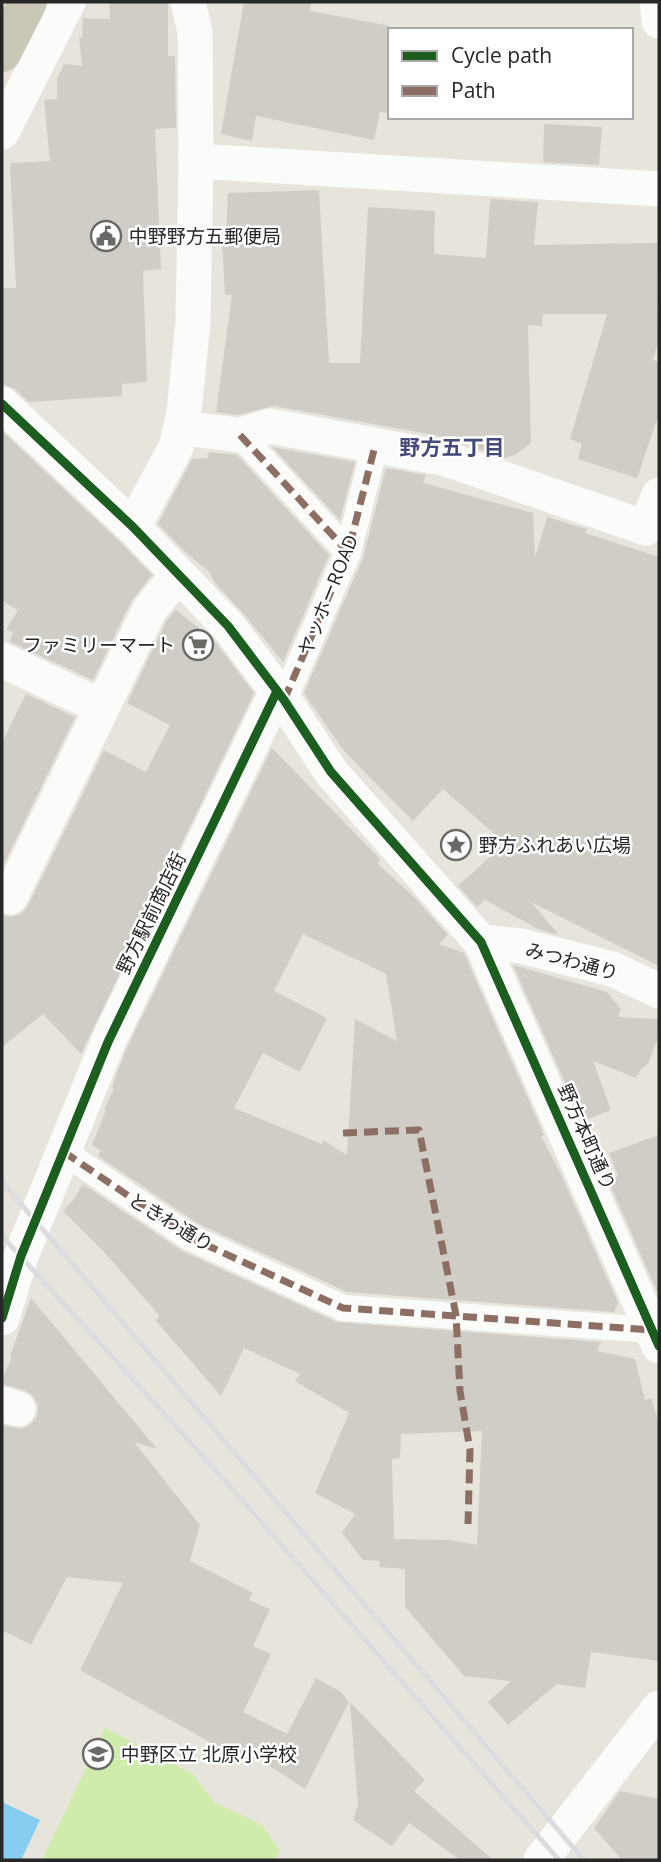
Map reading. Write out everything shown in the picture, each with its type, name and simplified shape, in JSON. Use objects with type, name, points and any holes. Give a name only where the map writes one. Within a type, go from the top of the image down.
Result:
[{"type":"main road","points":[[2,53],[28,2]]},
{"type":"street","points":[[2,132],[68,2]]},
{"type":"street","points":[[133,527],[176,447],[182,428],[193,322],[196,162],[195,32],[188,2]]},
{"type":"street","points":[[657,2],[659,21]]},
{"type":"street","points":[[196,162],[659,190]]},
{"type":"street","name":"野方本町通り","points":[[2,404],[133,527],[228,626],[280,696],[331,772],[481,942],[656,1338]]},
{"type":"street","points":[[182,428],[240,435],[270,426],[443,458],[646,528],[659,495]]},
{"type":"street","points":[[240,435],[348,552]]},
{"type":"street","name":"ヤッホーROAD","points":[[280,696],[348,552],[376,446]]},
{"type":"street","points":[[10,897],[150,609],[177,575]]},
{"type":"street","points":[[2,660],[102,708]]},
{"type":"street","name":"野方駅前商店街","points":[[2,1318],[7,1279],[64,1152],[108,1042],[280,696]]},
{"type":"street","name":"みつわ通り","points":[[481,942],[521,946],[612,969],[659,991]]},
{"type":"street","name":"ときわ通り","points":[[64,1152],[188,1237],[343,1308],[656,1338]]},
{"type":"street","points":[[541,1860],[659,1707]]},
{"type":"green space","points":[[105,1728],[193,1774],[214,1802],[262,1825],[280,1851],[274,1860],[42,1860]]},
{"type":"water","points":[[2,1802],[40,1820],[21,1860],[2,1860]]},
{"type":"building","points":[[109,2],[168,2],[168,56],[175,56],[176,128],[155,129],[161,269],[143,271],[147,382],[122,384],[122,396],[29,402],[15,389],[2,384],[2,288],[16,288],[10,163],[50,161],[44,100],[57,99],[57,79],[64,64],[82,66],[79,38],[82,38],[83,18],[110,19]]},
{"type":"building","points":[[244,2],[311,2],[310,11],[390,26],[388,113],[380,112],[374,140],[256,116],[252,141],[221,134]]},
{"type":"building","points":[[544,124],[602,127],[599,165],[543,162]]},
{"type":"building","points":[[319,190],[329,363],[360,363],[368,207],[435,211],[434,254],[486,258],[490,199],[538,202],[534,245],[657,243],[658,343],[653,360],[659,362],[659,414],[637,478],[578,459],[582,444],[570,439],[607,314],[543,314],[542,326],[528,325],[531,443],[515,455],[505,458],[475,448],[467,441],[274,406],[238,415],[216,412],[232,295],[225,295],[222,239],[226,238],[228,193]]},
{"type":"building","points":[[2,431],[152,575],[132,600],[93,680],[10,642],[13,632],[6,630],[18,610],[2,601]]},
{"type":"building","points":[[272,447],[355,462],[340,520]]},
{"type":"building","points":[[209,452],[237,455],[329,555],[283,662],[208,571],[158,524],[192,459],[208,458]]},
{"type":"building","points":[[386,468],[426,475],[423,483],[533,513],[535,557],[547,517],[587,529],[585,533],[659,557],[659,966],[531,902],[559,935],[538,929],[485,900],[477,907],[458,886],[505,843],[443,789],[413,821],[344,751],[304,693],[363,558]]},
{"type":"building","points":[[176,610],[213,639],[254,693],[81,1054],[43,1014],[2,1047],[2,915],[11,917],[21,914],[28,906],[104,750],[146,772],[170,725],[127,703],[167,620]]},
{"type":"building","points":[[26,694],[75,717],[2,868],[2,743]]},
{"type":"building","points":[[272,748],[380,859],[378,864],[414,897],[448,935],[439,944],[464,953],[544,1135],[541,1136],[561,1174],[618,1303],[614,1312],[347,1292],[197,1223],[98,1156],[101,1151],[92,1145],[126,1050]],"holes":[[[303,934],[357,960],[358,956],[358,960],[386,974],[397,1041],[355,1019],[347,1155],[323,1140],[322,1144],[234,1108],[263,1053],[300,1072],[327,1018],[274,991]]]},
{"type":"building","points":[[513,965],[607,992],[621,1009],[618,1017],[659,1019],[659,1035],[648,1064],[636,1078],[593,1061],[611,1110],[582,1121]]},
{"type":"building","points":[[659,1135],[659,1296],[608,1180],[618,1176],[609,1153]]},
{"type":"building","points":[[83,1184],[182,1251],[337,1322],[601,1342],[597,1351],[635,1359],[645,1400],[651,1398],[659,1423],[659,1661],[591,1652],[585,1688],[557,1684],[508,1725],[488,1702],[511,1681],[464,1676],[405,1607],[405,1569],[379,1567],[380,1561],[363,1560],[342,1533],[355,1514],[315,1493],[349,1413],[295,1381],[300,1374],[244,1348],[221,1396],[156,1321],[159,1315],[104,1252],[63,1211]],"holes":[[[482,1431],[477,1545],[450,1540],[394,1539],[392,1459],[400,1458],[401,1434]]]},
{"type":"building","points":[[31,1298],[157,1449],[134,1442],[200,1525],[190,1561],[253,1593],[249,1600],[270,1609],[253,1646],[271,1654],[243,1712],[287,1734],[316,1678],[341,1692],[349,1702],[305,1789],[251,1754],[247,1760],[219,1747],[80,1670],[123,1583],[67,1577],[31,1645],[2,1630],[2,1425],[22,1429],[31,1424],[37,1416],[38,1405],[32,1395],[2,1384],[2,1379]]},
{"type":"building","points":[[350,1702],[425,1780],[414,1791],[493,1860],[460,1860],[409,1823],[392,1846],[353,1820],[358,1806]]},
{"type":"building","points":[[620,1791],[659,1799],[659,1860],[622,1860],[594,1828]]},
{"type":"railway","points":[[2,1182],[584,1860]]},
{"type":"railway","points":[[2,1236],[211,1465],[559,1860]]},
{"type":"marked path","points":[[240,435],[348,552]]},
{"type":"marked path","points":[[284,700],[348,552],[375,446]]},
{"type":"marked path","points":[[343,1133],[419,1130],[456,1315],[460,1391],[470,1450],[468,1524]]},
{"type":"marked path","points":[[64,1152],[189,1237],[343,1308],[652,1330]]},
{"type":"cycle path","points":[[2,404],[133,527],[228,626],[284,700],[331,772],[481,942],[659,1346]]},
{"type":"cycle path","points":[[2,1318],[21,1256],[108,1042],[277,691]]},
{"type":"place","name":"中野野方五郵便局","points":[[106,236]]},
{"type":"place","name":"ファミリーマート","points":[[198,645]]},
{"type":"place","name":"野方ふれあい広場","points":[[456,845]]},
{"type":"place","name":"中野区立 北原小学校","points":[[98,1754]]},
{"type":"district","name":"野方五丁目","points":[[452,447]]}]
